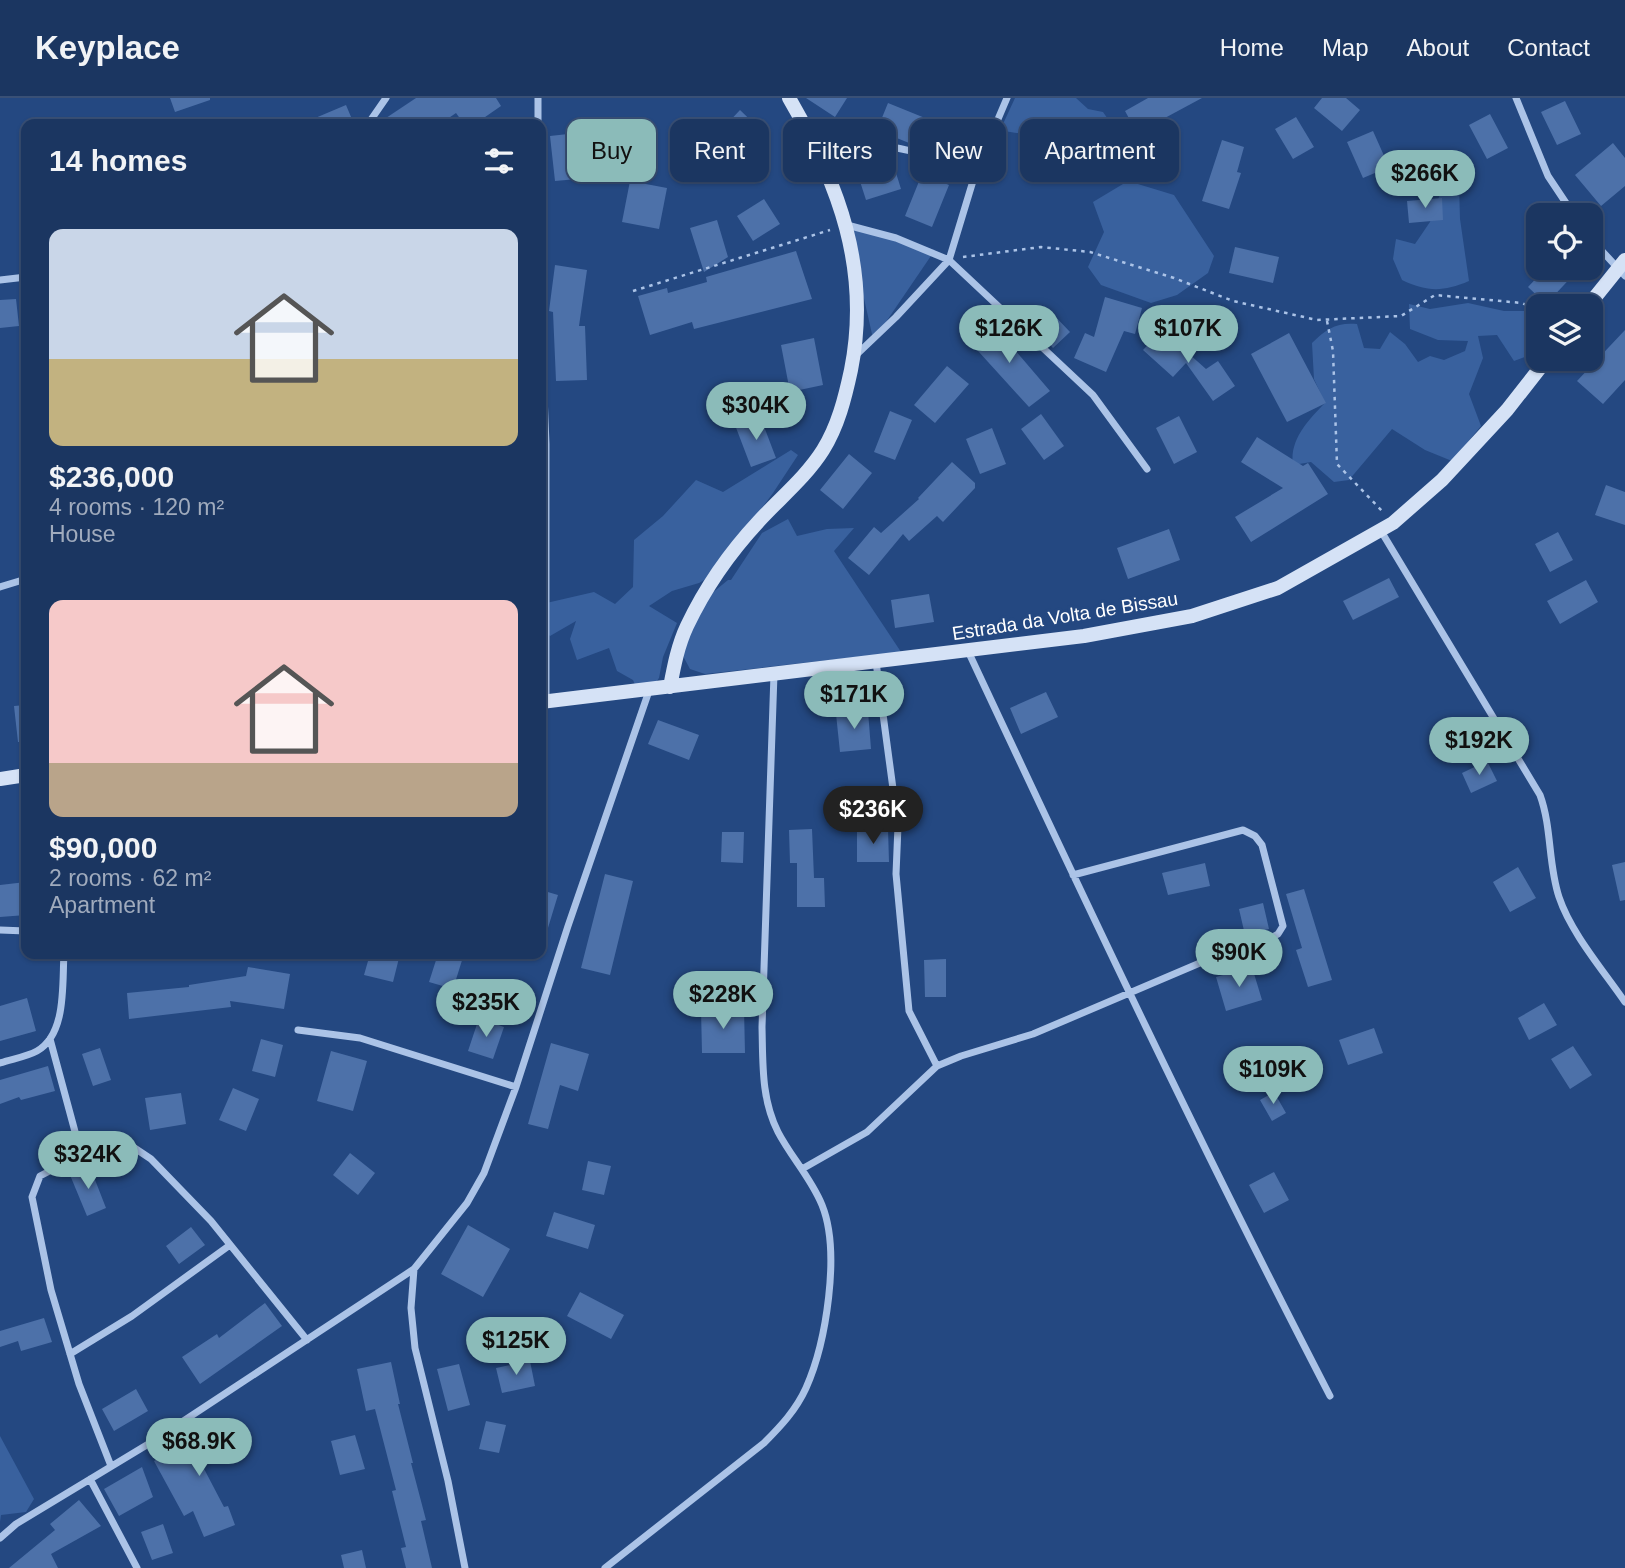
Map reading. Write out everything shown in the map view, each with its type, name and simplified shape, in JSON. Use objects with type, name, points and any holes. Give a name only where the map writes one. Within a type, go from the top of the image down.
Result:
[{"type":"main road","points":[[789,98],[800,119]]},
{"type":"main road","points":[[670,687],[687,626],[716,577],[759,522],[822,451],[840,416],[853,357],[857,297],[855,264],[847,225],[829,182]]},
{"type":"main road","points":[[1599,294],[1622,269]]},
{"type":"main road","name":"Estrada da Volta de Bissau","points":[[546,702],[1084,636],[1192,617],[1278,588],[1387,527],[1451,470],[1507,410],[1538,371]]},
{"type":"main road","points":[[0,779],[21,776]]},
{"type":"street","points":[[371,119],[386,98]]},
{"type":"street","points":[[538,98],[538,119]]},
{"type":"street","points":[[998,119],[1007,98]]},
{"type":"street","points":[[1516,98],[1548,176],[1566,203]]},
{"type":"street","points":[[853,357],[897,317],[949,260],[973,182]]},
{"type":"street","points":[[847,225],[896,238],[949,260],[1093,395],[1147,469]]},
{"type":"street","points":[[1603,251],[1622,269]]},
{"type":"street","points":[[0,279],[21,277]]},
{"type":"street","points":[[1387,527],[1540,795],[1546,811],[1558,895],[1568,917],[1625,1003]]},
{"type":"street","points":[[0,587],[21,581]]},
{"type":"street","points":[[968,651],[1128,993],[1330,1396]]},
{"type":"street","points":[[876,662],[898,826],[896,874],[909,1011],[937,1066]]},
{"type":"street","points":[[605,1568],[764,1443],[788,1419],[805,1389],[817,1355],[827,1308],[830,1238],[822,1203],[773,1121],[763,1074],[762,1027],[774,673]]},
{"type":"street","points":[[0,1538],[16,1524],[111,1466],[414,1269],[448,1229],[484,1173],[516,1087],[650,688]]},
{"type":"street","points":[[802,1169],[867,1132],[937,1066],[1033,1034],[1214,957],[1269,939],[1278,934],[1283,926],[1262,845],[1255,836],[1243,830],[1073,876]]},
{"type":"street","points":[[0,930],[21,931]]},
{"type":"street","points":[[0,1063],[38,1050],[50,1038],[61,1004],[64,959]]},
{"type":"street","points":[[298,1030],[359,1038],[516,1087]]},
{"type":"street","points":[[50,1038],[77,1139],[77,1149],[62,1164],[40,1175],[33,1197],[51,1290],[79,1384],[111,1466]]},
{"type":"street","points":[[77,1139],[118,1137],[151,1159],[211,1221],[307,1340]]},
{"type":"street","points":[[70,1354],[132,1316],[230,1245]]},
{"type":"street","points":[[414,1269],[411,1308],[415,1348],[448,1481],[465,1568]]},
{"type":"street","points":[[90,1479],[137,1568]]},
{"type":"path","points":[[633,291],[847,225]]},
{"type":"path","points":[[949,260],[1041,247],[1090,252],[1174,278],[1233,301],[1317,320],[1401,316],[1435,295],[1526,305]]},
{"type":"path","points":[[1326,320],[1333,351],[1338,464],[1387,527]]},
{"type":"shaded area","points":[[1015,98],[1076,98],[1088,109],[1103,112],[1108,119],[1020,119],[1020,133],[1006,131],[1005,119]]},
{"type":"shaded area","points":[[1126,182],[1174,195],[1214,256],[1208,273],[1177,295],[1151,303],[1101,285],[1088,267],[1104,232],[1093,202]]},
{"type":"shaded area","points":[[1444,183],[1459,184],[1460,219],[1469,281],[1443,289],[1419,287],[1402,280],[1393,259],[1396,239],[1415,244],[1430,222]]},
{"type":"shaded area","points":[[862,228],[935,250],[875,338],[849,232]]},
{"type":"shaded area","points":[[1468,303],[1504,311],[1526,311],[1526,356],[1514,361],[1497,335],[1478,336],[1483,358],[1469,394],[1481,426],[1452,461],[1425,450],[1392,429],[1349,480],[1334,482],[1311,462],[1293,465],[1297,439],[1325,403],[1314,379],[1312,343],[1327,330],[1338,325],[1357,324],[1364,348],[1380,349],[1390,332],[1405,344],[1418,362],[1430,356],[1444,360],[1465,351],[1468,341],[1438,340],[1410,329],[1409,304],[1430,309]]},
{"type":"shaded area","points":[[791,450],[798,455],[711,576],[699,583],[672,591],[649,606],[677,623],[663,657],[659,678],[654,685],[636,687],[633,680],[617,671],[609,648],[577,660],[570,639],[576,621],[550,636],[546,632],[546,603],[594,592],[615,604],[633,587],[634,540],[663,516],[696,480],[723,492]]},
{"type":"shaded area","points":[[788,519],[797,536],[827,529],[854,528],[834,551],[901,652],[705,674],[690,669],[683,656],[685,639],[711,594],[731,580],[762,533]]},
{"type":"shaded area","points":[[0,1436],[34,1499],[26,1512],[1,1515],[0,1522]]},
{"type":"building","points":[[170,98],[210,98],[210,100],[175,112]]},
{"type":"building","points":[[416,98],[496,98],[501,106],[482,119],[460,119],[456,113],[447,119],[384,119]]},
{"type":"building","points":[[806,98],[847,98],[835,117]]},
{"type":"building","points":[[1148,98],[1202,98],[1163,119],[1129,119],[1125,111]]},
{"type":"building","points":[[1322,98],[1346,98],[1360,110],[1342,131],[1314,108]]},
{"type":"building","points":[[1565,101],[1581,134],[1557,145],[1541,112]]},
{"type":"building","points":[[888,103],[925,118],[910,119],[910,143],[896,138],[896,119],[881,119]]},
{"type":"building","points":[[346,105],[352,119],[313,119]]},
{"type":"building","points":[[740,110],[749,119],[732,119]]},
{"type":"building","points":[[1490,114],[1508,148],[1487,159],[1469,125]]},
{"type":"building","points":[[1296,117],[1314,147],[1293,159],[1275,129]]},
{"type":"building","points":[[1373,131],[1389,167],[1363,178],[1347,142]]},
{"type":"building","points":[[567,134],[567,180],[555,181],[550,136]]},
{"type":"building","points":[[1222,140],[1244,147],[1237,172],[1241,173],[1229,209],[1202,201]]},
{"type":"building","points":[[1613,143],[1625,158],[1625,186],[1603,204],[1598,203],[1575,175]]},
{"type":"building","points":[[896,173],[901,189],[866,200],[860,182],[896,182]]},
{"type":"building","points":[[630,182],[667,188],[659,229],[622,222]]},
{"type":"building","points":[[919,182],[942,182],[949,185],[932,227],[905,216]]},
{"type":"building","points":[[1442,198],[1443,220],[1409,223],[1407,201]]},
{"type":"building","points":[[764,199],[780,224],[753,241],[737,216]]},
{"type":"building","points":[[717,220],[728,257],[704,272],[690,228]]},
{"type":"building","points":[[1235,247],[1279,257],[1273,283],[1229,273]]},
{"type":"building","points":[[796,251],[812,299],[694,329],[692,322],[650,335],[638,296],[667,288],[668,293],[707,282],[706,277]]},
{"type":"building","points":[[555,265],[587,270],[579,326],[585,326],[587,380],[556,381],[553,312],[549,311]]},
{"type":"building","points":[[1535,280],[1569,280],[1555,294],[1535,294],[1528,287]]},
{"type":"building","points":[[1105,297],[1142,308],[1135,334],[1124,331],[1106,372],[1074,358],[1085,333],[1094,337]]},
{"type":"building","points":[[16,299],[19,326],[0,328],[0,300]]},
{"type":"building","points":[[1051,312],[1070,332],[1053,348],[1034,327]]},
{"type":"building","points":[[991,322],[1050,391],[1029,407],[969,341]]},
{"type":"building","points":[[1162,330],[1206,369],[1218,361],[1235,386],[1213,401],[1186,363],[1173,377],[1143,350]]},
{"type":"building","points":[[1625,330],[1625,380],[1603,404],[1577,381],[1586,371],[1603,371],[1603,353]]},
{"type":"building","points":[[1289,333],[1326,403],[1287,422],[1251,354]]},
{"type":"building","points":[[814,338],[823,385],[790,392],[781,345]]},
{"type":"building","points":[[947,366],[969,384],[935,423],[914,405]]},
{"type":"building","points":[[890,411],[912,420],[895,460],[874,452]]},
{"type":"building","points":[[1041,414],[1064,446],[1044,460],[1021,429]]},
{"type":"building","points":[[760,416],[776,458],[751,467],[735,425]]},
{"type":"building","points":[[1179,416],[1197,452],[1174,464],[1156,428]]},
{"type":"building","points":[[992,428],[1006,464],[980,474],[966,439]]},
{"type":"building","points":[[1257,437],[1303,466],[1308,463],[1328,494],[1251,542],[1235,517],[1283,488],[1241,462]]},
{"type":"building","points":[[849,454],[872,473],[843,509],[820,490]]},
{"type":"building","points":[[952,462],[975,483],[975,488],[943,522],[937,516],[909,541],[903,534],[869,575],[848,558],[874,527],[881,533],[919,499]]},
{"type":"building","points":[[1606,485],[1625,492],[1625,525],[1595,515]]},
{"type":"building","points":[[1169,529],[1180,560],[1128,579],[1117,548]]},
{"type":"building","points":[[1558,532],[1573,560],[1550,572],[1535,544]]},
{"type":"building","points":[[1389,578],[1399,597],[1353,620],[1343,601]]},
{"type":"building","points":[[1586,580],[1598,602],[1560,624],[1547,601]]},
{"type":"building","points":[[929,594],[934,622],[895,628],[891,600]]},
{"type":"building","points":[[1046,692],[1058,717],[1021,734],[1010,708]]},
{"type":"building","points":[[21,705],[21,742],[18,742],[14,706]]},
{"type":"building","points":[[868,711],[871,749],[840,752],[836,714]]},
{"type":"building","points":[[658,720],[699,735],[689,760],[648,744]]},
{"type":"building","points":[[1487,761],[1497,781],[1471,793],[1462,773]]},
{"type":"building","points":[[812,829],[814,878],[824,878],[825,907],[797,907],[797,863],[790,863],[789,830]]},
{"type":"building","points":[[857,829],[888,829],[889,862],[857,862]]},
{"type":"building","points":[[722,832],[744,832],[743,863],[721,862]]},
{"type":"building","points":[[1625,862],[1625,900],[1620,901],[1612,865]]},
{"type":"building","points":[[1205,863],[1210,886],[1168,895],[1162,873]]},
{"type":"building","points":[[1518,867],[1536,898],[1510,912],[1493,882]]},
{"type":"building","points":[[605,874],[633,881],[610,975],[581,968]]},
{"type":"building","points":[[21,883],[21,915],[0,917],[0,885]]},
{"type":"building","points":[[1304,889],[1332,980],[1308,987],[1296,950],[1302,948],[1286,894]]},
{"type":"building","points":[[546,891],[558,895],[546,934]]},
{"type":"building","points":[[1263,903],[1269,929],[1245,935],[1239,909]]},
{"type":"building","points":[[369,959],[399,959],[393,982],[364,975]]},
{"type":"building","points":[[436,959],[462,959],[453,989],[429,982]]},
{"type":"building","points":[[946,959],[946,997],[925,997],[924,960]]},
{"type":"building","points":[[248,967],[290,974],[284,1009],[230,1001],[231,1007],[129,1019],[127,993],[189,987],[246,976]]},
{"type":"building","points":[[1252,967],[1262,1000],[1226,1011],[1216,977]]},
{"type":"building","points":[[27,998],[36,1031],[0,1041],[0,1006]]},
{"type":"building","points":[[1544,1003],[1557,1025],[1529,1040],[1518,1018]]},
{"type":"building","points":[[744,1008],[745,1053],[702,1053],[701,1009]]},
{"type":"building","points":[[479,1018],[504,1027],[493,1059],[468,1051]]},
{"type":"building","points":[[1374,1028],[1383,1053],[1348,1065],[1339,1040]]},
{"type":"building","points":[[261,1039],[283,1045],[275,1077],[252,1071]]},
{"type":"building","points":[[551,1043],[589,1054],[578,1091],[560,1085],[548,1129],[528,1124]]},
{"type":"building","points":[[1573,1046],[1592,1075],[1570,1089],[1551,1059]]},
{"type":"building","points":[[100,1048],[111,1080],[93,1086],[82,1054]]},
{"type":"building","points":[[331,1051],[367,1061],[353,1111],[317,1101]]},
{"type":"building","points":[[48,1066],[55,1091],[21,1100],[19,1097],[0,1104],[0,1080]]},
{"type":"building","points":[[233,1088],[259,1099],[246,1131],[219,1120]]},
{"type":"building","points":[[1274,1092],[1286,1113],[1272,1121],[1260,1100]]},
{"type":"building","points":[[181,1093],[186,1124],[150,1130],[145,1098]]},
{"type":"building","points":[[350,1153],[375,1173],[358,1195],[333,1175]]},
{"type":"building","points":[[588,1161],[611,1166],[604,1195],[582,1190]]},
{"type":"building","points":[[90,1167],[106,1208],[87,1216],[70,1175]]},
{"type":"building","points":[[1274,1172],[1289,1200],[1264,1213],[1249,1185]]},
{"type":"building","points":[[554,1212],[595,1225],[588,1249],[546,1236]]},
{"type":"building","points":[[468,1225],[510,1249],[483,1297],[441,1274]]},
{"type":"building","points":[[191,1227],[205,1245],[179,1264],[166,1246]]},
{"type":"building","points":[[580,1292],[624,1315],[611,1339],[567,1316]]},
{"type":"building","points":[[265,1303],[282,1326],[200,1384],[182,1357],[217,1334],[219,1338]]},
{"type":"building","points":[[44,1318],[52,1342],[21,1351],[18,1341],[0,1347],[0,1331]]},
{"type":"building","points":[[530,1361],[535,1386],[502,1393],[496,1368]]},
{"type":"building","points":[[391,1362],[411,1463],[426,1520],[421,1521],[432,1568],[406,1568],[401,1548],[406,1547],[392,1491],[396,1490],[375,1409],[366,1411],[357,1369]]},
{"type":"building","points":[[459,1364],[470,1405],[448,1411],[437,1369]]},
{"type":"building","points":[[136,1389],[148,1411],[114,1431],[102,1409]]},
{"type":"building","points":[[227,1419],[239,1442],[201,1463],[224,1507],[228,1506],[235,1525],[204,1537],[193,1511],[184,1516],[154,1461]]},
{"type":"building","points":[[486,1421],[506,1425],[499,1453],[479,1449]]},
{"type":"building","points":[[355,1435],[365,1469],[340,1475],[331,1441]]},
{"type":"building","points":[[142,1467],[153,1497],[119,1516],[104,1489]]},
{"type":"building","points":[[79,1500],[101,1526],[51,1554],[58,1568],[9,1568],[55,1530],[50,1524]]},
{"type":"building","points":[[163,1524],[173,1553],[152,1560],[141,1532]]},
{"type":"building","points":[[362,1550],[366,1568],[344,1568],[341,1555]]}]
